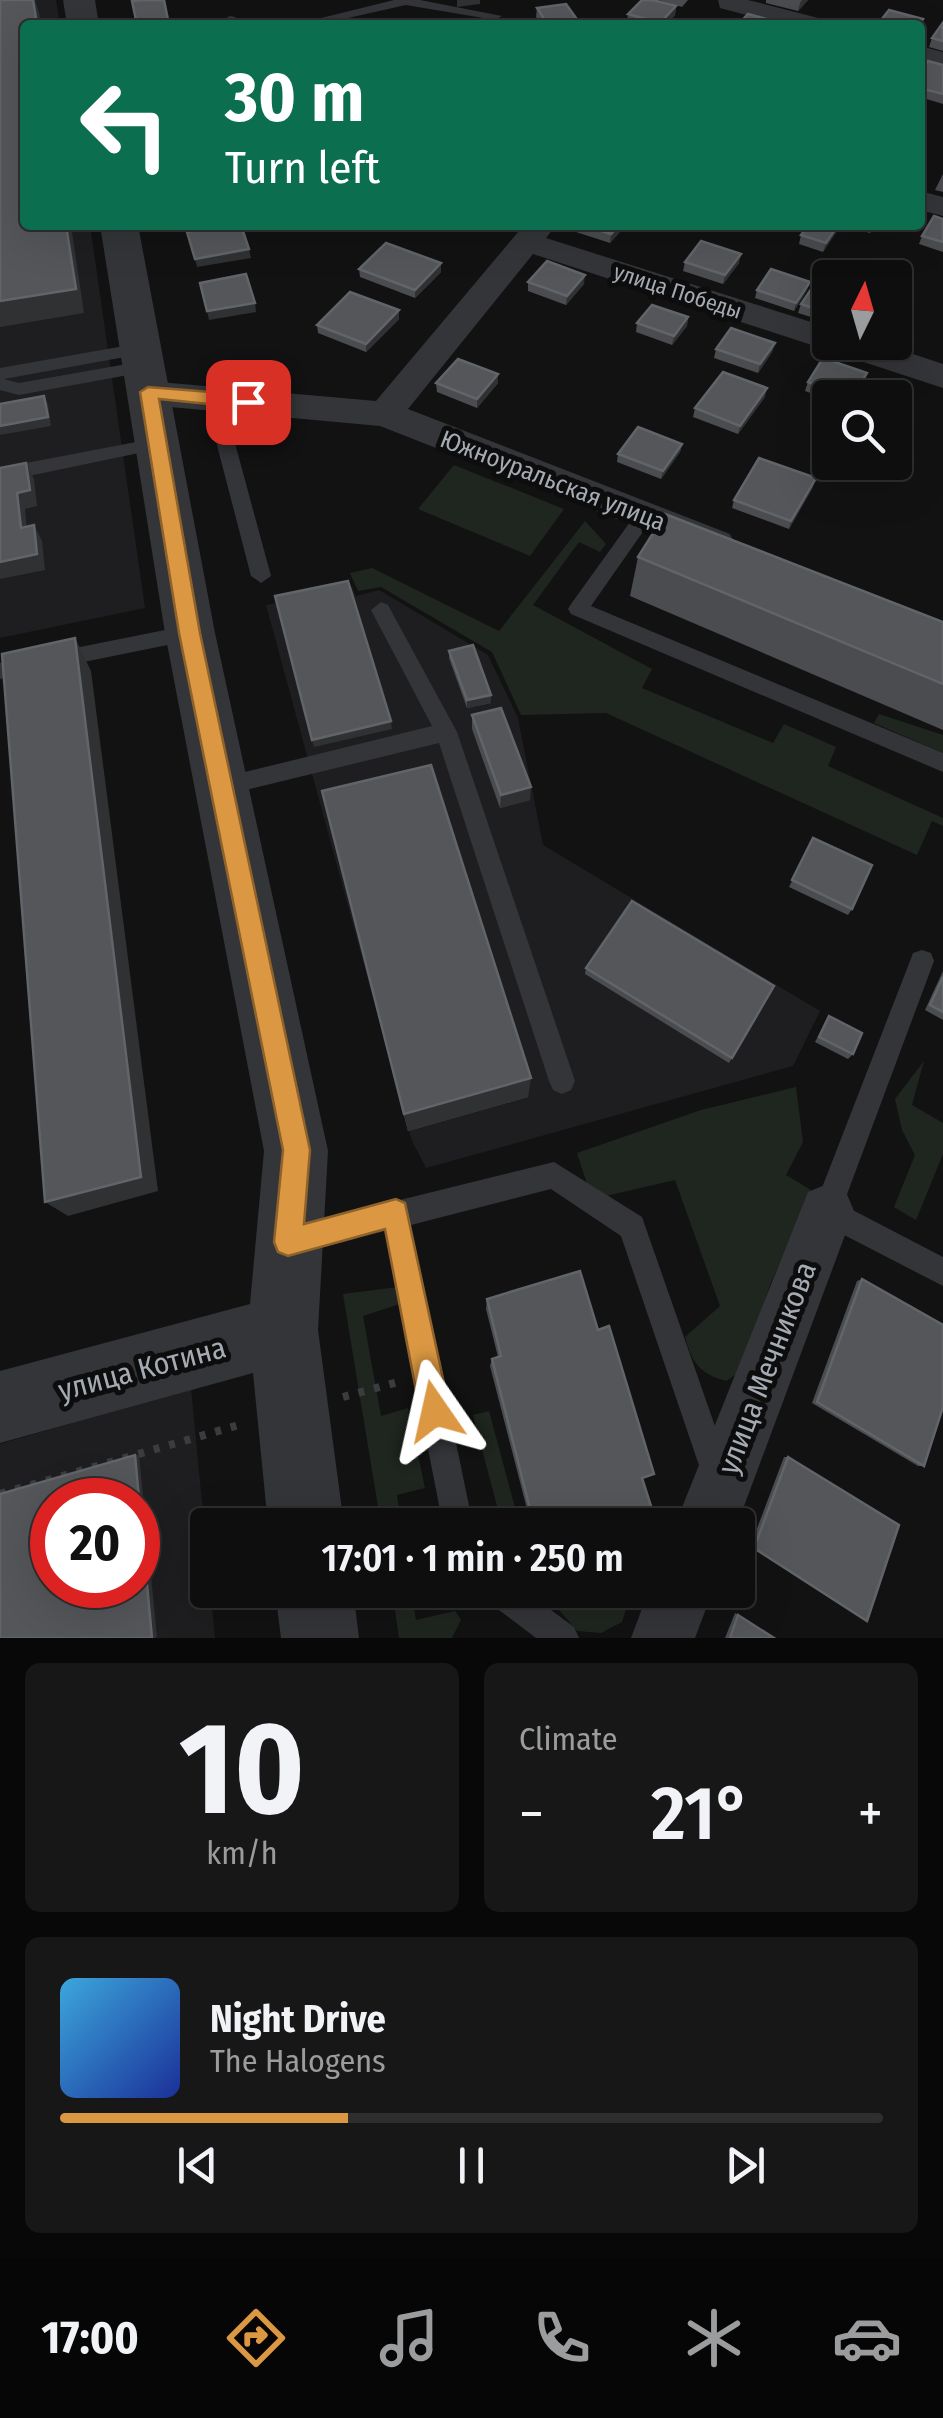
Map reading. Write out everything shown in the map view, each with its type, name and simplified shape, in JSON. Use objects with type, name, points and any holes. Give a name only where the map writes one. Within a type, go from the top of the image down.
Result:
[{"type":"street","points":[[730,1],[796,20]]},
{"type":"street","points":[[119,230],[190,633],[296,1150],[283,1330],[304,1508]]},
{"type":"street","points":[[385,414],[533,234]]},
{"type":"street","name":"улица Победы","points":[[533,234],[812,334]]},
{"type":"street","points":[[894,360],[943,376]]},
{"type":"street","name":"Южноуральская улица","points":[[147,388],[385,414],[750,558]]},
{"type":"street","name":"улица Мечникова","points":[[714,1506],[827,1211]]},
{"type":"street","name":"улица Котина","points":[[0,1407],[283,1330]]},
{"type":"street","points":[[316,1608],[320,1638]]},
{"type":"street","points":[[663,1638],[674,1608]]},
{"type":"lane","points":[[336,0],[343,16]]},
{"type":"lane","points":[[324,20],[410,1],[495,16]]},
{"type":"lane","points":[[0,374],[147,388]]},
{"type":"lane","points":[[0,384],[19,389],[147,388]]},
{"type":"lane","points":[[0,474],[147,388]]},
{"type":"lane","points":[[214,398],[261,576]]},
{"type":"lane","points":[[645,516],[578,608],[943,763]]},
{"type":"lane","points":[[381,610],[446,732],[562,1081]]},
{"type":"lane","points":[[0,671],[190,633]]},
{"type":"lane","points":[[221,788],[446,732]]},
{"type":"lane","points":[[922,961],[827,1211],[943,1272]]},
{"type":"lane","points":[[288,1242],[554,1175],[632,1227],[714,1506]]},
{"type":"lane","points":[[396,1212],[455,1508]]},
{"type":"lane","points":[[522,1608],[563,1638]]},
{"type":"path","points":[[0,1494],[204,1435]]},
{"type":"shaded area","points":[[0,0],[56,0],[59,20],[20,20],[20,230],[91,230],[145,608],[0,638]]},
{"type":"shaded area","points":[[454,465],[564,509],[530,556],[418,509]]},
{"type":"shaded area","points":[[585,521],[606,544],[600,552],[579,542],[533,605],[652,669],[642,688],[773,743],[784,724],[836,747],[828,766],[943,818],[943,826],[932,821],[917,855],[606,713],[521,715],[492,652],[381,587],[358,591],[350,573],[372,568],[499,631]]},
{"type":"shaded area","points":[[352,587],[356,596],[379,590],[488,655],[518,718],[543,845],[820,1011],[793,1066],[426,1168],[412,1141],[266,605]]},
{"type":"shaded area","points":[[879,714],[943,735],[943,753],[874,723]]},
{"type":"shaded area","points":[[924,1061],[912,1105],[943,1123],[943,1154],[916,1220],[894,1207],[915,1155],[902,1130],[895,1099]]},
{"type":"shaded area","points":[[796,1087],[803,1142],[786,1175],[811,1190],[770,1285],[741,1371],[726,1381],[698,1366],[685,1337],[720,1306],[675,1180],[606,1196],[588,1187],[577,1153],[701,1110]]},
{"type":"shaded area","points":[[398,1287],[400,1304],[363,1316],[381,1416],[408,1408],[425,1488],[397,1495],[399,1508],[378,1508],[343,1294]]},
{"type":"shaded area","points":[[191,1388],[203,1508],[190,1508],[190,1608],[212,1608],[215,1638],[0,1638],[0,1444]]},
{"type":"shaded area","points":[[489,1411],[515,1508],[498,1508],[473,1415]]},
{"type":"shaded area","points":[[395,1608],[414,1608],[416,1620],[455,1611],[461,1620],[452,1638],[399,1638]]},
{"type":"shaded area","points":[[557,1608],[626,1608],[622,1622],[601,1633],[577,1631]]},
{"type":"building","points":[[0,0],[33,0],[36,20],[20,20],[20,230],[67,230],[76,289],[0,301]]},
{"type":"building","points":[[164,0],[168,20],[136,20],[132,1]]},
{"type":"building","points":[[642,0],[676,6],[663,20],[628,14]]},
{"type":"building","points":[[566,4],[577,20],[545,20],[537,8]]},
{"type":"building","points":[[889,10],[923,19],[922,20],[881,20]]},
{"type":"building","points":[[748,14],[770,20],[743,20]]},
{"type":"building","points":[[942,24],[943,41],[932,38]]},
{"type":"building","points":[[928,61],[943,65],[943,94],[925,89]]},
{"type":"building","points":[[934,216],[943,219],[943,242],[922,236]]},
{"type":"building","points":[[243,230],[249,249],[195,259],[187,232]]},
{"type":"building","points":[[804,230],[835,230],[826,243],[801,235]]},
{"type":"building","points":[[701,241],[741,254],[725,275],[685,262]]},
{"type":"building","points":[[386,243],[441,263],[415,290],[359,269]]},
{"type":"building","points":[[547,261],[585,275],[567,296],[528,282]]},
{"type":"building","points":[[771,269],[810,282],[796,303],[757,290]]},
{"type":"building","points":[[246,274],[255,303],[207,311],[200,283]]},
{"type":"building","points":[[812,288],[812,308],[801,304]]},
{"type":"building","points":[[350,292],[399,310],[366,344],[317,325]]},
{"type":"building","points":[[652,305],[688,317],[674,336],[637,323]]},
{"type":"building","points":[[731,328],[775,343],[760,364],[716,349]]},
{"type":"building","points":[[458,359],[498,374],[477,399],[436,383]]},
{"type":"building","points":[[822,360],[867,373],[863,380],[808,382]]},
{"type":"building","points":[[723,372],[767,388],[740,426],[695,408]]},
{"type":"building","points":[[44,396],[48,417],[0,426],[0,404]]},
{"type":"building","points":[[638,427],[682,444],[663,471],[618,454]]},
{"type":"building","points":[[759,458],[815,480],[791,521],[734,500]]},
{"type":"building","points":[[26,463],[30,490],[17,493],[21,528],[34,525],[37,554],[0,562],[0,468]]},
{"type":"building","points":[[665,514],[943,622],[943,684],[638,557]]},
{"type":"building","points":[[348,581],[391,721],[312,740],[275,596]]},
{"type":"building","points":[[75,638],[141,1177],[45,1202],[2,654]]},
{"type":"building","points":[[473,645],[491,695],[467,700],[449,651]]},
{"type":"building","points":[[501,708],[531,787],[501,795],[472,715]]},
{"type":"building","points":[[431,765],[531,1078],[404,1114],[322,791]]},
{"type":"building","points":[[813,838],[872,865],[852,909],[792,880]]},
{"type":"building","points":[[632,901],[774,986],[732,1058],[586,968]]},
{"type":"building","points":[[943,977],[943,1012],[930,1005]]},
{"type":"building","points":[[829,1016],[862,1033],[853,1054],[819,1037]]},
{"type":"building","points":[[580,1271],[598,1330],[609,1326],[654,1474],[642,1478],[652,1508],[530,1508],[492,1359],[501,1356],[487,1299]]},
{"type":"building","points":[[862,1279],[943,1325],[943,1407],[924,1466],[817,1402]]},
{"type":"building","points":[[135,1455],[137,1478],[55,1478]]},
{"type":"building","points":[[788,1457],[899,1525],[867,1621],[755,1545]]},
{"type":"building","points":[[30,1485],[30,1608],[149,1608],[152,1638],[0,1638],[0,1494]]},
{"type":"building","points":[[738,1615],[774,1638],[730,1638]]},
{"type":"route","points":[[248,402],[148,392],[190,633],[296,1150],[288,1242],[396,1212],[435,1411]]}]
